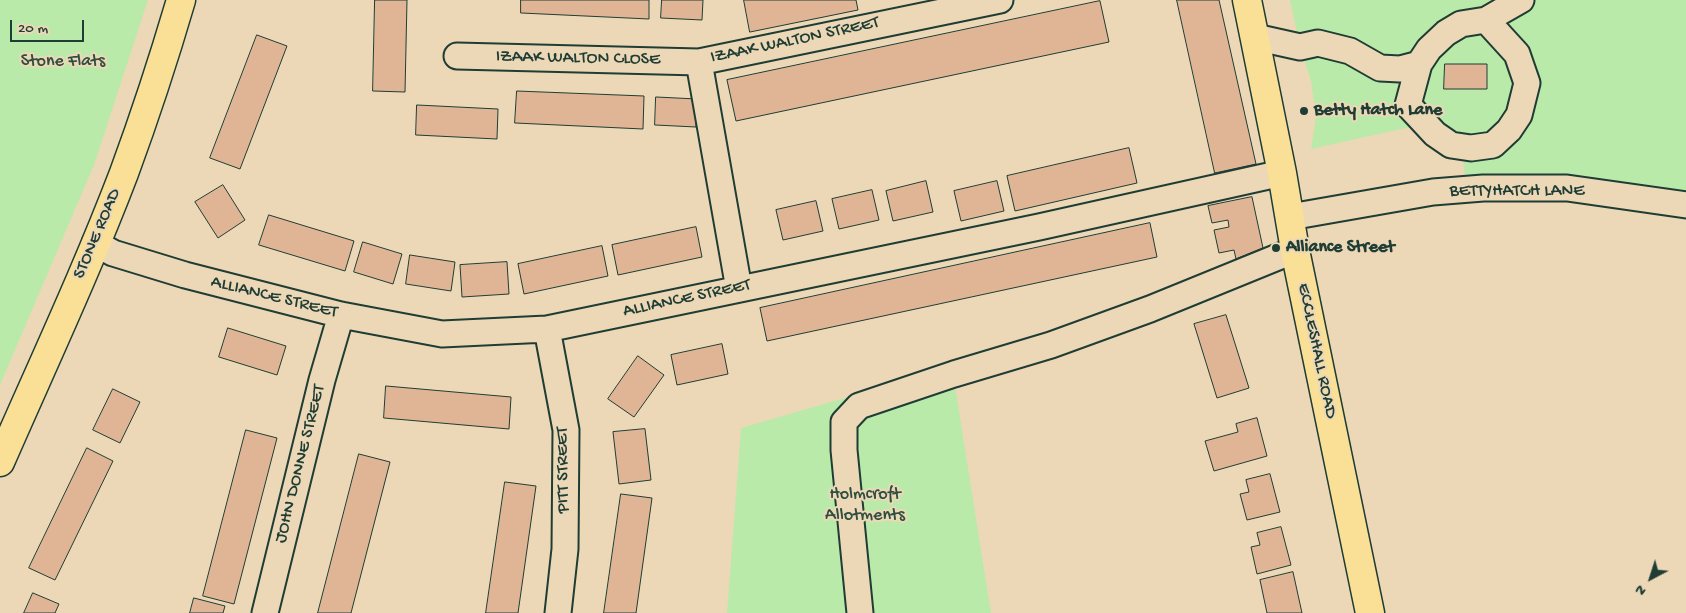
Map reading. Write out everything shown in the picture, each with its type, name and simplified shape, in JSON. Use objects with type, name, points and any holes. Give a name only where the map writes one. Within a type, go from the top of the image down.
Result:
[{"type":"main road","name":"STONE ROAD","points":[[0,462],[123,173],[161,66],[181,0]]},
{"type":"main road","name":"ECCLESHALL ROAD","points":[[1247,0],[1282,173],[1295,250],[1370,613]]},
{"type":"street","name":"IZAAK WALTON STREET","points":[[739,288],[699,62],[888,11],[1000,0]]},
{"type":"street","points":[[1486,20],[1517,54],[1527,83],[1519,114],[1509,130],[1493,145],[1470,148],[1451,145],[1435,134],[1408,105],[1419,64],[1429,49],[1446,33],[1461,24],[1486,20],[1520,0]]},
{"type":"street","points":[[1255,37],[1300,48],[1318,43],[1350,51],[1380,68],[1400,69],[1419,64]]},
{"type":"street","name":"IZAAK WALTON CLOSE","points":[[458,56],[699,62]]},
{"type":"street","name":"ALLIANCE STREET","points":[[95,242],[113,252],[185,275],[342,315],[442,334],[547,328],[1030,229],[1282,173]]},
{"type":"street","name":"BETTYHATCH LANE","points":[[1290,217],[1433,192],[1484,188],[1567,188],[1686,205]]},
{"type":"street","points":[[860,613],[844,450],[844,422],[859,406],[954,374],[1051,345],[1150,309],[1295,250]]},
{"type":"street","name":"JOHN DONNE STREET","points":[[265,613],[322,380],[342,315]]},
{"type":"street","name":"PITT STREET","points":[[547,328],[566,430],[565,548],[558,613]]},
{"type":"green space","name":"Stone Flats","points":[[0,0],[148,0],[94,165],[0,385]]},
{"type":"green space","points":[[1290,0],[1686,0],[1686,197],[1466,182],[1462,153],[1415,126],[1311,149],[1316,117],[1311,81],[1300,47]]},
{"type":"green space","name":"Holmcroft Allotments","points":[[952,367],[991,613],[727,613],[741,428]]},
{"type":"building","points":[[375,0],[407,0],[405,92],[373,91]]},
{"type":"building","points":[[521,0],[649,0],[649,19],[521,13]]},
{"type":"building","points":[[662,0],[703,0],[702,20],[661,18]]},
{"type":"building","points":[[744,0],[856,0],[858,10],[750,32]]},
{"type":"building","points":[[1177,0],[1219,0],[1256,164],[1215,173]]},
{"type":"building","points":[[1100,1],[1109,42],[736,121],[727,80]]},
{"type":"building","points":[[257,35],[287,46],[240,169],[210,158]]},
{"type":"building","points":[[1445,64],[1487,64],[1487,89],[1444,89]]},
{"type":"building","points":[[517,91],[644,96],[643,129],[515,123]]},
{"type":"building","points":[[656,97],[697,99],[696,127],[655,125]]},
{"type":"building","points":[[417,105],[498,109],[497,139],[416,135]]},
{"type":"building","points":[[1129,148],[1137,183],[1015,211],[1007,176]]},
{"type":"building","points":[[926,181],[933,212],[893,221],[886,191]]},
{"type":"building","points":[[997,181],[1004,211],[961,221],[954,191]]},
{"type":"building","points":[[223,185],[245,220],[218,238],[195,202]]},
{"type":"building","points":[[872,190],[879,220],[839,229],[832,199]]},
{"type":"building","points":[[1252,197],[1263,248],[1236,259],[1234,250],[1219,253],[1214,230],[1229,227],[1228,220],[1212,223],[1208,206]]},
{"type":"building","points":[[816,201],[823,231],[783,240],[776,210]]},
{"type":"building","points":[[269,215],[354,241],[345,271],[259,245]]},
{"type":"building","points":[[1150,223],[1157,257],[767,341],[760,308]]},
{"type":"building","points":[[696,227],[702,257],[618,275],[612,245]]},
{"type":"building","points":[[363,242],[402,254],[393,284],[354,272]]},
{"type":"building","points":[[602,246],[608,276],[524,294],[518,264]]},
{"type":"building","points":[[410,255],[455,262],[451,291],[406,284]]},
{"type":"building","points":[[507,262],[509,294],[462,297],[460,265]]},
{"type":"building","points":[[1226,315],[1249,388],[1217,398],[1194,324]]},
{"type":"building","points":[[228,328],[286,346],[277,375],[219,357]]},
{"type":"building","points":[[722,344],[728,374],[677,385],[671,355]]},
{"type":"building","points":[[638,356],[664,375],[634,417],[608,399]]},
{"type":"building","points":[[386,386],[511,397],[509,429],[384,418]]},
{"type":"building","points":[[113,389],[140,402],[120,443],[93,430]]},
{"type":"building","points":[[1257,418],[1267,456],[1214,471],[1205,441],[1238,432],[1236,424]]},
{"type":"building","points":[[645,429],[651,480],[619,484],[613,432]]},
{"type":"building","points":[[246,430],[277,438],[234,604],[203,596]]},
{"type":"building","points":[[87,448],[113,461],[55,580],[29,568]]},
{"type":"building","points":[[359,454],[390,462],[351,613],[318,613]]},
{"type":"building","points":[[1270,474],[1280,512],[1247,520],[1240,494],[1249,492],[1246,480]]},
{"type":"building","points":[[505,482],[536,486],[518,613],[486,613]]},
{"type":"building","points":[[621,494],[652,498],[636,613],[604,613]]},
{"type":"building","points":[[1281,527],[1291,565],[1257,574],[1251,547],[1260,545],[1257,533]]},
{"type":"building","points":[[1293,572],[1302,613],[1267,613],[1260,580]]},
{"type":"building","points":[[33,593],[59,604],[55,613],[24,613]]},
{"type":"building","points":[[194,598],[225,606],[223,613],[190,613]]},
{"type":"place","name":"Betty Hatch Lane","points":[[1304,111]]},
{"type":"place","name":"Alliance Street","points":[[1276,248]]}]
